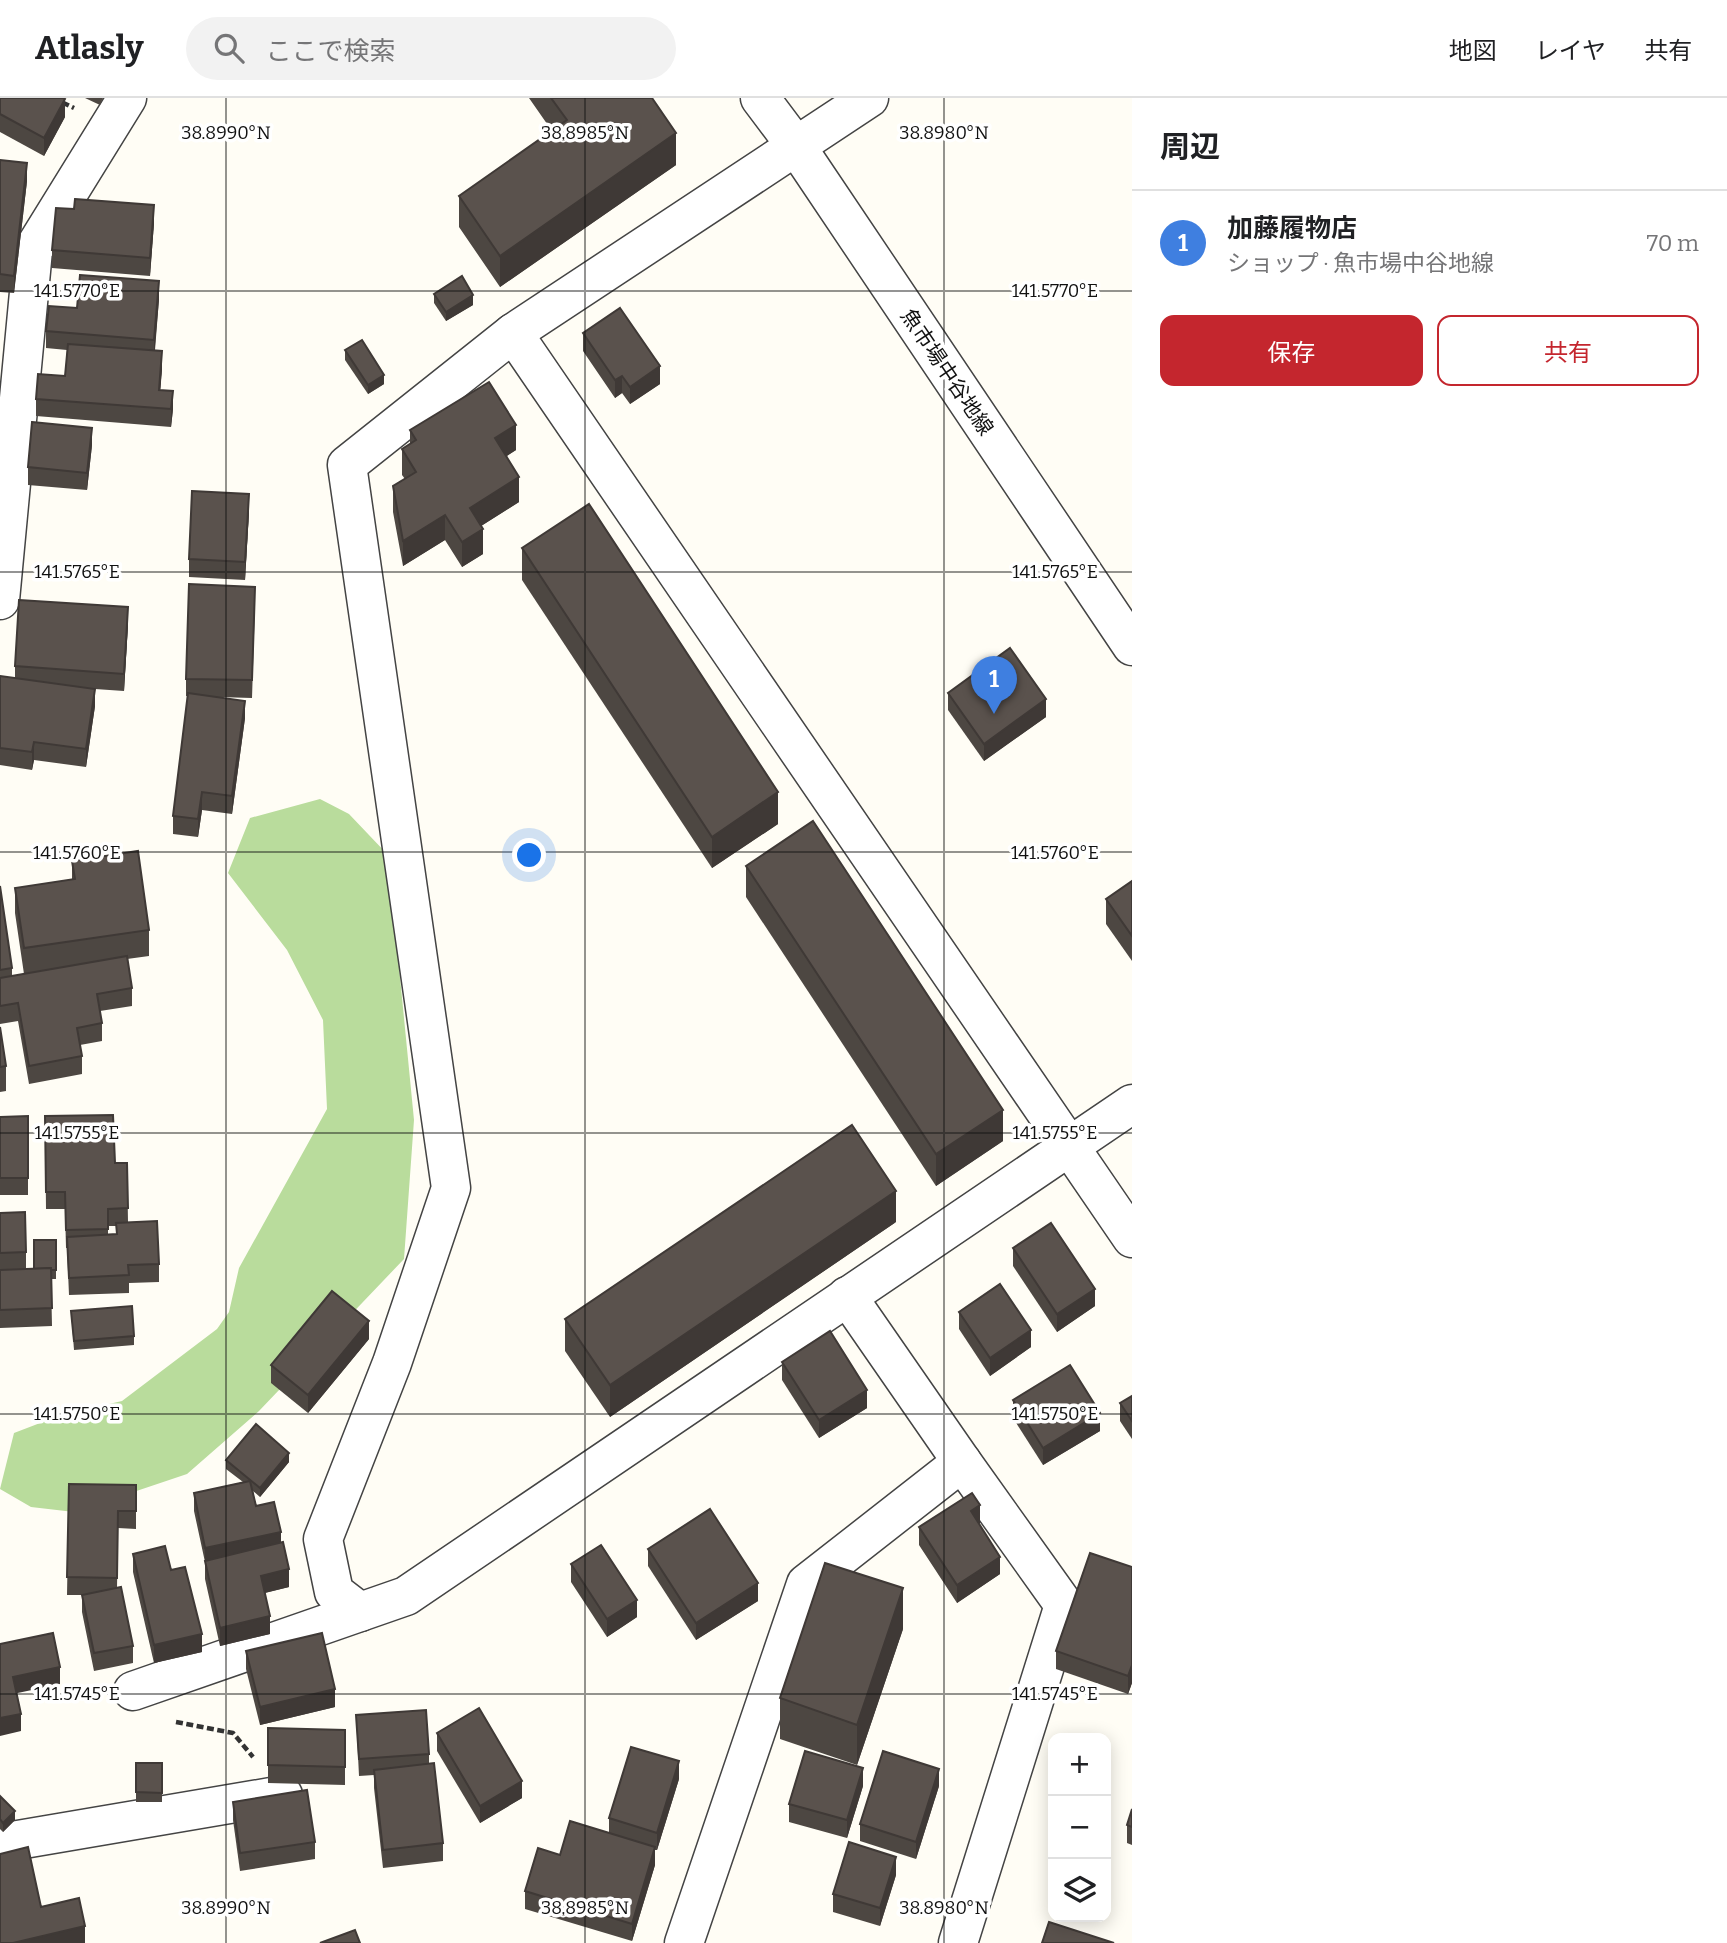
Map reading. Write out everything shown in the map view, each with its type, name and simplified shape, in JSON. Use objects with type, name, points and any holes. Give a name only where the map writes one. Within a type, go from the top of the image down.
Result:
[{"type":"street","points":[[0,600],[33,250],[127,98]]},
{"type":"street","name":"魚市場中谷地線","points":[[760,98],[796,146],[1132,646]]},
{"type":"street","points":[[360,1612],[334,1592],[323,1539],[392,1363],[451,1188],[348,465],[513,333],[869,98]]},
{"type":"street","points":[[513,333],[1132,1238]]},
{"type":"street","points":[[133,1691],[406,1596],[1132,1104]]},
{"type":"street","points":[[847,1296],[1064,1605],[958,1943]]},
{"type":"street","points":[[684,1943],[806,1584],[962,1462]]},
{"type":"street","points":[[0,1843],[273,1797]]},
{"type":"path","points":[[133,1691],[138,1710],[156,1718],[233,1732],[256,1762],[273,1797]]},
{"type":"green space","points":[[320,799],[349,814],[388,855],[414,1120],[404,1259],[259,1411],[187,1474],[74,1512],[31,1507],[0,1489],[14,1433],[61,1415],[122,1401],[217,1329],[229,1312],[239,1268],[327,1109],[323,1020],[287,950],[228,873],[250,818]]},
{"type":"building","points":[[0,98],[65,99],[44,138],[0,114]]},
{"type":"building","points":[[551,98],[652,98],[676,133],[500,256],[459,196],[567,120]]},
{"type":"building","points":[[0,160],[27,163],[14,276],[0,274]]},
{"type":"building","points":[[75,199],[154,205],[150,258],[52,250],[56,208],[74,209]]},
{"type":"building","points":[[80,275],[159,281],[154,340],[46,331],[49,306],[77,308]]},
{"type":"building","points":[[462,276],[473,295],[446,312],[434,294]]},
{"type":"building","points":[[620,308],[660,366],[630,387],[622,376],[615,380],[583,333]]},
{"type":"building","points":[[362,340],[384,375],[368,385],[345,350]]},
{"type":"building","points":[[68,344],[162,351],[159,390],[173,391],[171,409],[36,399],[38,374],[65,376]]},
{"type":"building","points":[[489,382],[516,425],[495,438],[519,477],[470,508],[483,529],[462,542],[445,515],[403,541],[393,486],[416,472],[402,449],[416,440],[410,430]]},
{"type":"building","points":[[32,422],[92,428],[87,473],[28,467]]},
{"type":"building","points":[[192,491],[249,494],[245,562],[189,559]]},
{"type":"building","points":[[589,504],[778,792],[712,837],[522,548]]},
{"type":"building","points":[[189,584],[255,587],[252,680],[186,679]]},
{"type":"building","points":[[19,600],[128,607],[124,674],[15,666]]},
{"type":"building","points":[[1010,648],[1046,699],[984,744],[948,693]]},
{"type":"building","points":[[0,676],[95,689],[86,749],[34,742],[32,752],[0,748]]},
{"type":"building","points":[[188,693],[245,701],[232,796],[202,792],[198,819],[173,816]]},
{"type":"building","points":[[813,821],[1003,1110],[936,1154],[746,866]]},
{"type":"building","points":[[138,851],[149,930],[24,948],[15,888],[75,879],[72,861]]},
{"type":"building","points":[[1132,881],[1132,936],[1106,899]]},
{"type":"building","points":[[0,886],[12,968],[0,970]]},
{"type":"building","points":[[127,956],[132,988],[97,994],[102,1023],[77,1028],[82,1056],[29,1066],[18,1003],[0,1006],[0,978]]},
{"type":"building","points":[[0,1027],[6,1066],[0,1067]]},
{"type":"building","points":[[113,1115],[115,1163],[127,1163],[128,1208],[108,1209],[108,1229],[66,1230],[65,1192],[46,1192],[45,1116]]},
{"type":"building","points":[[28,1116],[28,1178],[0,1178],[0,1117]]},
{"type":"building","points":[[852,1125],[896,1191],[610,1385],[565,1319]]},
{"type":"building","points":[[25,1212],[26,1252],[0,1253],[0,1213]]},
{"type":"building","points":[[157,1221],[159,1264],[128,1265],[129,1275],[69,1278],[67,1237],[117,1234],[116,1223]]},
{"type":"building","points":[[1051,1223],[1095,1289],[1057,1314],[1013,1248]]},
{"type":"building","points":[[34,1240],[56,1240],[56,1270],[34,1269]]},
{"type":"building","points":[[51,1268],[52,1308],[0,1310],[0,1270]]},
{"type":"building","points":[[1000,1284],[1031,1330],[990,1358],[959,1312]]},
{"type":"building","points":[[332,1291],[369,1321],[308,1395],[271,1365]]},
{"type":"building","points":[[132,1306],[134,1336],[74,1341],[71,1311]]},
{"type":"building","points":[[830,1331],[867,1390],[819,1420],[782,1362]]},
{"type":"building","points":[[1070,1365],[1100,1413],[1043,1448],[1013,1400]]},
{"type":"building","points":[[1132,1396],[1132,1421],[1120,1403]]},
{"type":"building","points":[[256,1424],[289,1453],[260,1488],[226,1460]]},
{"type":"building","points":[[250,1481],[256,1506],[274,1502],[281,1532],[205,1548],[194,1493]]},
{"type":"building","points":[[69,1484],[136,1485],[136,1511],[118,1511],[117,1578],[67,1577]]},
{"type":"building","points":[[972,1493],[980,1505],[971,1511],[1000,1557],[957,1585],[919,1527]]},
{"type":"building","points":[[710,1509],[758,1583],[696,1623],[648,1549]]},
{"type":"building","points":[[283,1542],[289,1569],[261,1576],[270,1616],[220,1628],[205,1561]]},
{"type":"building","points":[[601,1545],[637,1600],[607,1619],[571,1564]]},
{"type":"building","points":[[165,1546],[171,1570],[185,1567],[202,1634],[154,1645],[133,1554]]},
{"type":"building","points":[[1090,1553],[1132,1567],[1132,1665],[1128,1676],[1056,1651]]},
{"type":"building","points":[[825,1563],[903,1588],[857,1725],[780,1698]]},
{"type":"building","points":[[121,1587],[133,1646],[94,1653],[82,1595]]},
{"type":"building","points":[[53,1633],[60,1667],[13,1677],[21,1714],[0,1718],[0,1644]]},
{"type":"building","points":[[322,1633],[335,1689],[260,1707],[246,1651]]},
{"type":"building","points":[[479,1708],[522,1781],[480,1806],[437,1733]]},
{"type":"building","points":[[426,1710],[429,1754],[359,1759],[356,1715]]},
{"type":"building","points":[[268,1728],[345,1730],[345,1767],[268,1765]]},
{"type":"building","points":[[631,1747],[679,1761],[657,1833],[609,1818]]},
{"type":"building","points":[[805,1751],[863,1768],[847,1820],[789,1804]]},
{"type":"building","points":[[883,1751],[939,1769],[916,1842],[860,1824]]},
{"type":"building","points":[[136,1763],[162,1763],[162,1793],[136,1792]]},
{"type":"building","points":[[434,1763],[443,1843],[383,1850],[374,1770]]},
{"type":"building","points":[[307,1790],[315,1842],[240,1853],[233,1802]]},
{"type":"building","points":[[0,1796],[15,1811],[3,1823],[0,1819]]},
{"type":"building","points":[[1132,1809],[1132,1827],[1127,1825]]},
{"type":"building","points":[[570,1821],[655,1847],[632,1924],[525,1891],[538,1848],[560,1855]]},
{"type":"building","points":[[849,1842],[896,1857],[880,1908],[833,1894]]},
{"type":"building","points":[[28,1847],[41,1907],[79,1898],[85,1926],[13,1943],[0,1943],[0,1854]]},
{"type":"building","points":[[1049,1922],[1114,1943],[1042,1943]]},
{"type":"building","points":[[355,1930],[360,1943],[320,1943]]},
{"type":"place","name":"加藤履物店","points":[[994,714]]}]
